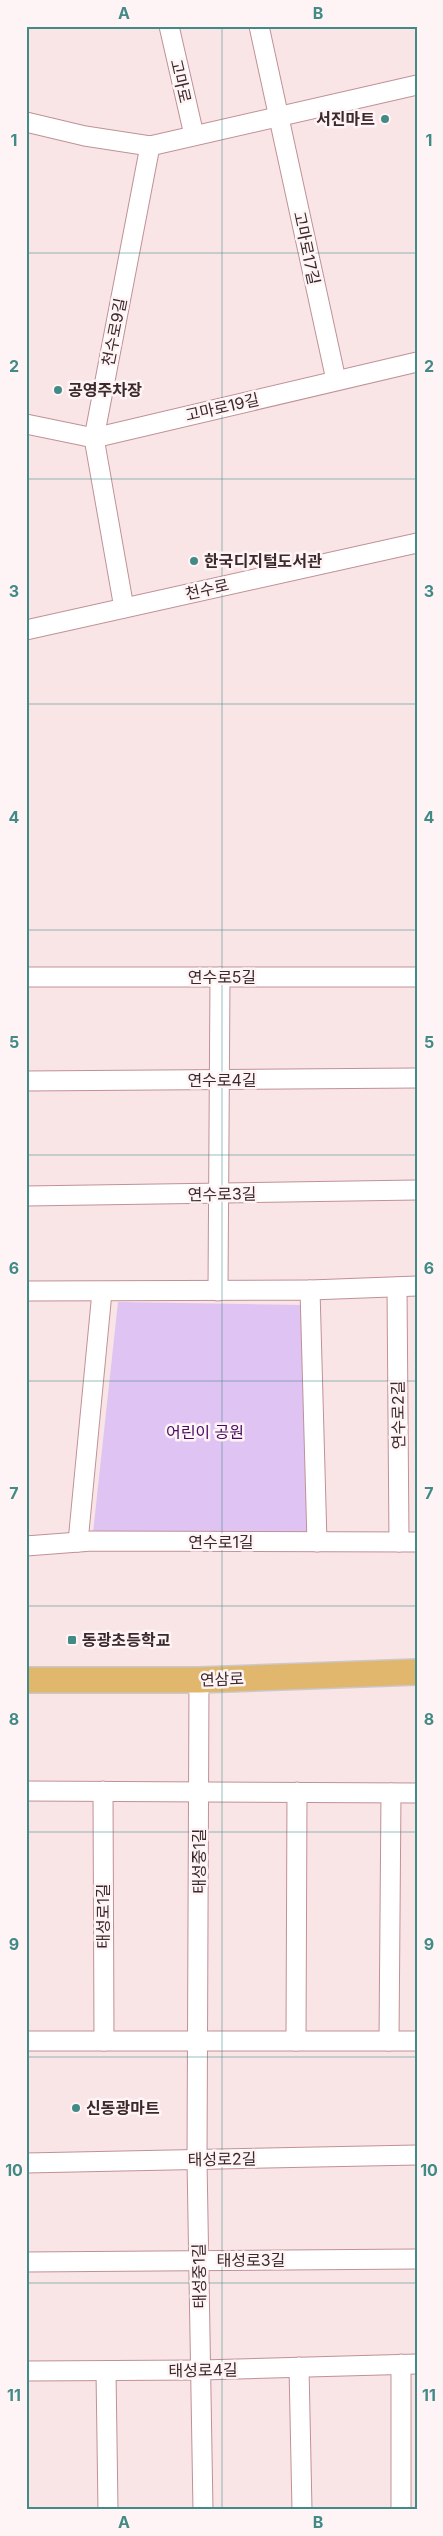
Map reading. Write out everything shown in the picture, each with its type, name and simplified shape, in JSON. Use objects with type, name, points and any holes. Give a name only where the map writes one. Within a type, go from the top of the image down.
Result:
[{"type":"main road","name":"연삼로","points":[[26,1680],[200,1680],[417,1672]]},
{"type":"street","name":"고마로","points":[[169,26],[194,135]]},
{"type":"street","name":"고마로17길","points":[[259,26],[336,380]]},
{"type":"street","points":[[26,122],[86,136],[150,146],[417,84]]},
{"type":"street","name":"천수로9길","points":[[124,608],[94,438],[150,146]]},
{"type":"street","name":"고마로19길","points":[[26,424],[94,438],[417,362]]},
{"type":"street","name":"천수로","points":[[26,630],[417,542]]},
{"type":"street","points":[[218,1291],[221,1194],[220,977]]},
{"type":"street","name":"연수로5길","points":[[26,978],[417,977]]},
{"type":"street","name":"연수로4길","points":[[26,1081],[417,1078]]},
{"type":"street","name":"연수로3길","points":[[26,1196],[417,1190]]},
{"type":"street","points":[[26,1291],[310,1290],[417,1286]]},
{"type":"street","name":"연수로2길","points":[[397,1287],[408,1542]]},
{"type":"street","points":[[310,1290],[318,1542]]},
{"type":"street","points":[[78,1542],[102,1292]]},
{"type":"street","name":"연수로1길","points":[[26,1546],[78,1542],[408,1542]]},
{"type":"street","name":"태성중1길","points":[[200,1680],[197,2160],[203,2510]]},
{"type":"street","points":[[26,1790],[417,1793]]},
{"type":"street","name":"태성로1길","points":[[103,1791],[104,2042]]},
{"type":"street","points":[[296,2042],[297,1792]]},
{"type":"street","points":[[389,2041],[391,1793]]},
{"type":"street","points":[[26,2041],[417,2041]]},
{"type":"street","name":"태성로2길","points":[[26,2163],[417,2156]]},
{"type":"street","name":"태성로3길","points":[[26,2262],[417,2259]]},
{"type":"street","name":"태성로4길","points":[[26,2371],[201,2370],[409,2364],[401,2510]]},
{"type":"street","points":[[300,2367],[302,2510]]},
{"type":"street","points":[[106,2371],[108,2510]]},
{"type":"green space","name":"어린이 공원","points":[[118,1302],[302,1305],[308,1533],[93,1533]]},
{"type":"place","name":"서진마트","points":[[385,119]]},
{"type":"place","name":"공영주차장","points":[[58,390]]},
{"type":"place","name":"한국디지털도서관","points":[[194,561]]},
{"type":"place","name":"동광초등학교","points":[[72,1640]]},
{"type":"place","name":"신동광마트","points":[[76,2108]]}]
